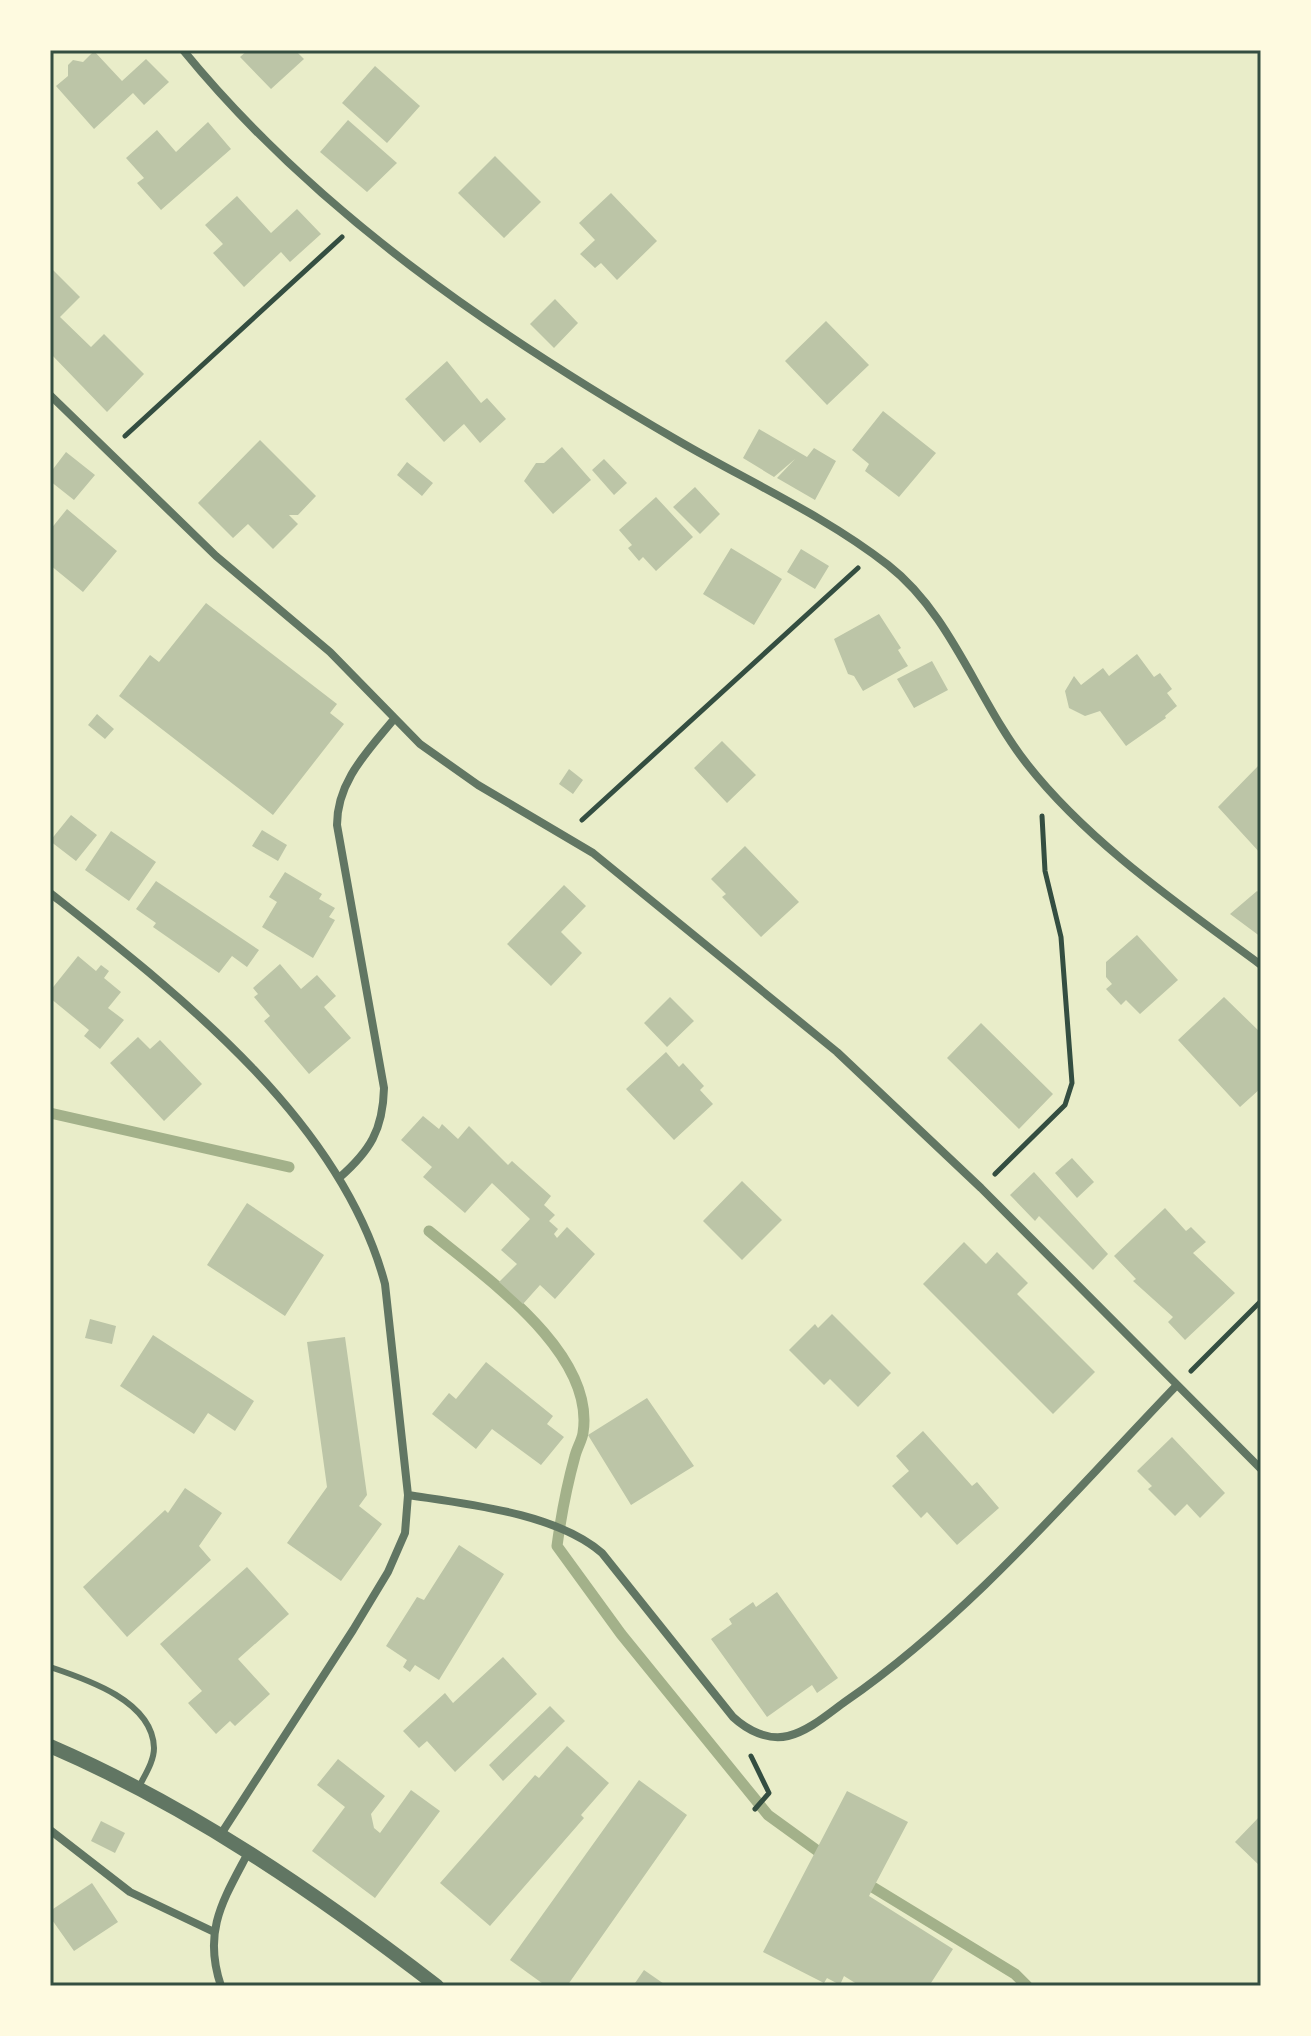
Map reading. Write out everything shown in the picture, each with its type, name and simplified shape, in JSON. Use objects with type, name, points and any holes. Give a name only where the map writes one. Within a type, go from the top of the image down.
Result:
[{"type":"street","points":[[183,50],[251,127],[357,223],[457,301],[523,346],[678,441],[839,532],[888,565],[916,589],[934,611],[983,699],[1040,780],[1116,852],[1261,965]]},
{"type":"street","points":[[50,395],[216,556],[330,652],[394,719],[451,768],[565,835],[626,879],[837,1052],[981,1188],[1261,1469]]},
{"type":"street","points":[[339,1178],[361,1159],[379,1131],[384,1088],[337,825],[337,805],[351,774],[394,719]]},
{"type":"street","points":[[50,893],[170,989],[296,1119],[339,1178],[366,1225],[385,1284],[408,1495],[405,1533],[388,1572],[221,1834]]},
{"type":"street","points":[[408,1495],[462,1503],[581,1537],[602,1553],[739,1723],[772,1737],[788,1736],[826,1715],[882,1675],[986,1580],[1177,1385]]},
{"type":"street","points":[[50,1746],[138,1789],[249,1850],[337,1909],[437,1986]]},
{"type":"street","points":[[50,1830],[130,1892],[212,1931]]},
{"type":"street","points":[[221,1986],[212,1931],[217,1913],[249,1850]]},
{"type":"lane","points":[[50,1667],[111,1692],[136,1711],[148,1727],[154,1747],[152,1762],[138,1789]]},
{"type":"path","points":[[108,451],[357,223]]},
{"type":"path","points":[[565,835],[854,572]]},
{"type":"path","points":[[981,1188],[1065,1105],[1072,1083],[1061,937],[1045,871],[1040,780]]},
{"type":"path","points":[[1177,1385],[1261,1301]]},
{"type":"path","points":[[739,1723],[741,1738],[769,1793],[755,1809]]},
{"type":"building","points":[[248,50],[295,50],[304,59],[271,89],[240,57]]},
{"type":"building","points":[[94,51],[122,81],[146,59],[169,82],[144,105],[133,93],[94,129],[56,86],[68,76],[68,65],[73,60],[83,62]]},
{"type":"building","points":[[375,66],[420,106],[387,143],[342,103]]},
{"type":"building","points":[[348,120],[397,163],[367,192],[320,152]]},
{"type":"building","points":[[208,122],[231,149],[161,210],[137,183],[144,178],[126,158],[157,130],[176,152]]},
{"type":"building","points":[[495,156],[541,202],[504,238],[458,193]]},
{"type":"building","points":[[611,193],[657,241],[617,280],[601,263],[595,268],[580,254],[595,240],[579,223]]},
{"type":"building","points":[[237,196],[271,233],[297,209],[321,234],[290,262],[281,252],[244,287],[213,253],[223,244],[205,225]]},
{"type":"building","points":[[50,267],[80,297],[60,317],[91,347],[104,334],[144,374],[107,412],[50,353]]},
{"type":"building","points":[[555,299],[578,323],[554,348],[530,324]]},
{"type":"building","points":[[826,321],[869,365],[827,405],[785,361]]},
{"type":"building","points":[[447,361],[481,403],[487,398],[506,419],[480,443],[464,424],[444,442],[405,399]]},
{"type":"building","points":[[883,411],[936,453],[899,497],[865,471],[869,464],[852,450]]},
{"type":"building","points":[[759,429],[807,457],[814,448],[836,461],[815,500],[777,478],[795,459],[774,477],[743,458]]},
{"type":"building","points":[[260,440],[316,496],[298,515],[289,515],[298,524],[273,549],[248,524],[233,538],[198,503]]},
{"type":"building","points":[[562,447],[591,480],[553,514],[524,481],[536,463],[544,463]]},
{"type":"building","points":[[66,452],[95,475],[74,500],[50,481],[50,473]]},
{"type":"building","points":[[604,459],[627,483],[614,495],[592,470]]},
{"type":"building","points":[[407,462],[433,483],[422,496],[397,475]]},
{"type":"building","points":[[695,487],[720,514],[700,534],[673,507]]},
{"type":"building","points":[[656,497],[693,537],[656,571],[643,557],[639,561],[628,548],[632,545],[619,530]]},
{"type":"building","points":[[67,509],[117,551],[83,592],[50,565],[50,530]]},
{"type":"building","points":[[731,548],[782,579],[754,625],[703,594]]},
{"type":"building","points":[[801,549],[829,566],[815,589],[787,572]]},
{"type":"building","points":[[206,603],[337,704],[330,713],[344,724],[273,815],[119,696],[150,655],[159,662]]},
{"type":"building","points":[[879,614],[901,648],[898,650],[908,666],[863,691],[854,676],[848,674],[834,639]]},
{"type":"building","points":[[1137,654],[1154,677],[1160,673],[1172,689],[1167,693],[1177,706],[1166,718],[1126,746],[1100,711],[1085,716],[1069,708],[1065,691],[1074,676],[1081,685],[1103,668],[1109,676]]},
{"type":"building","points":[[932,661],[948,690],[914,708],[897,679]]},
{"type":"building","points":[[97,714],[114,729],[105,739],[88,725]]},
{"type":"building","points":[[722,741],[756,775],[727,803],[694,768]]},
{"type":"building","points":[[1261,763],[1261,854],[1218,807]]},
{"type":"building","points":[[569,769],[583,780],[573,794],[559,784]]},
{"type":"building","points":[[71,815],[97,835],[76,861],[50,841]]},
{"type":"building","points":[[262,830],[287,845],[278,861],[252,846]]},
{"type":"building","points":[[111,831],[156,862],[129,901],[85,870]]},
{"type":"building","points":[[745,846],[799,902],[761,937],[722,897],[726,894],[711,879]]},
{"type":"building","points":[[285,872],[322,894],[319,899],[335,908],[329,917],[335,920],[313,958],[262,927],[277,902],[269,897]]},
{"type":"building","points":[[156,881],[259,950],[247,967],[232,956],[219,973],[153,927],[156,923],[136,909]]},
{"type":"building","points":[[564,885],[586,906],[561,932],[582,953],[551,986],[507,944]]},
{"type":"building","points":[[1257,891],[1261,894],[1261,937],[1230,914]]},
{"type":"building","points":[[1137,935],[1178,980],[1140,1014],[1126,1000],[1121,1005],[1106,989],[1112,984],[1106,977],[1106,962]]},
{"type":"building","points":[[78,956],[96,971],[101,965],[109,971],[104,978],[121,992],[108,1008],[124,1020],[100,1049],[84,1036],[89,1030],[50,998],[50,991]]},
{"type":"building","points":[[280,964],[301,989],[317,975],[336,996],[324,1007],[351,1038],[309,1074],[264,1021],[270,1016],[254,997],[258,994],[253,988]]},
{"type":"building","points":[[670,997],[694,1021],[667,1047],[644,1023]]},
{"type":"building","points":[[1224,997],[1261,1033],[1261,1088],[1240,1107],[1178,1040]]},
{"type":"building","points":[[981,1023],[1053,1094],[1019,1129],[947,1058]]},
{"type":"building","points":[[138,1037],[150,1049],[160,1040],[202,1084],[164,1121],[110,1063]]},
{"type":"building","points":[[666,1052],[679,1067],[683,1063],[704,1086],[700,1090],[713,1104],[674,1140],[626,1089]]},
{"type":"building","points":[[423,1116],[439,1129],[442,1124],[458,1139],[469,1126],[508,1165],[512,1161],[551,1196],[544,1205],[555,1215],[549,1221],[558,1229],[554,1234],[557,1238],[567,1227],[595,1254],[555,1299],[540,1285],[523,1304],[499,1282],[517,1264],[501,1250],[530,1219],[492,1183],[465,1213],[423,1177],[432,1167],[401,1140]]},
{"type":"building","points":[[1072,1158],[1094,1182],[1077,1198],[1055,1173]]},
{"type":"building","points":[[1034,1172],[1108,1254],[1093,1270],[1039,1216],[1035,1221],[1010,1195]]},
{"type":"building","points":[[742,1181],[782,1220],[742,1260],[703,1221]]},
{"type":"building","points":[[247,1203],[324,1255],[285,1316],[207,1265]]},
{"type":"building","points":[[1165,1208],[1186,1231],[1191,1227],[1206,1242],[1193,1253],[1235,1293],[1185,1340],[1168,1322],[1173,1317],[1133,1281],[1136,1279],[1114,1256]]},
{"type":"building","points":[[964,1242],[986,1264],[997,1252],[1028,1283],[1017,1294],[1095,1372],[1053,1414],[923,1284]]},
{"type":"building","points":[[832,1314],[891,1373],[858,1407],[830,1379],[824,1385],[789,1350],[815,1324],[818,1328]]},
{"type":"building","points":[[90,1319],[116,1326],[112,1344],[85,1338]]},
{"type":"building","points":[[153,1335],[254,1401],[235,1431],[208,1413],[194,1434],[120,1386]]},
{"type":"building","points":[[345,1337],[367,1495],[359,1506],[382,1524],[341,1581],[287,1543],[327,1487],[307,1342]]},
{"type":"building","points":[[486,1362],[553,1416],[547,1424],[564,1437],[541,1465],[492,1429],[476,1449],[432,1414],[449,1393],[456,1399]]},
{"type":"building","points":[[647,1398],[694,1466],[631,1505],[588,1435]]},
{"type":"building","points":[[923,1431],[972,1486],[977,1482],[999,1508],[957,1545],[927,1512],[921,1518],[892,1486],[909,1471],[896,1456]]},
{"type":"building","points":[[1172,1437],[1225,1493],[1200,1518],[1187,1504],[1175,1516],[1148,1489],[1152,1486],[1137,1471]]},
{"type":"building","points":[[185,1488],[222,1513],[199,1546],[211,1560],[127,1637],[83,1587],[165,1510],[168,1513]]},
{"type":"building","points":[[459,1545],[504,1574],[439,1680],[415,1665],[410,1672],[403,1667],[407,1660],[386,1646],[417,1597],[424,1600]]},
{"type":"building","points":[[247,1567],[289,1614],[238,1659],[270,1694],[235,1726],[230,1721],[216,1734],[188,1703],[202,1691],[160,1644]]},
{"type":"building","points":[[777,1592],[838,1678],[817,1693],[812,1685],[767,1717],[711,1639],[732,1624],[729,1619],[753,1602],[756,1607]]},
{"type":"building","points":[[503,1657],[537,1694],[455,1772],[427,1741],[419,1748],[403,1731],[445,1693],[453,1703]]},
{"type":"building","points":[[550,1706],[565,1721],[503,1781],[489,1765]]},
{"type":"building","points":[[567,1746],[609,1783],[581,1815],[584,1818],[490,1926],[440,1883],[535,1775],[539,1778]]},
{"type":"building","points":[[338,1759],[385,1796],[371,1814],[374,1828],[380,1833],[411,1790],[440,1811],[375,1898],[312,1851],[345,1807],[317,1785]]},
{"type":"building","points":[[639,1780],[687,1815],[567,1986],[546,1986],[510,1960]]},
{"type":"building","points":[[847,1791],[908,1822],[869,1896],[953,1949],[929,1986],[860,1986],[844,1976],[840,1985],[827,1978],[824,1983],[763,1952]]},
{"type":"building","points":[[1261,1815],[1261,1867],[1235,1842]]},
{"type":"building","points":[[101,1821],[125,1833],[115,1853],[91,1841]]},
{"type":"building","points":[[92,1883],[118,1922],[74,1951],[50,1917],[50,1911]]},
{"type":"building","points":[[644,1970],[667,1986],[633,1986]]},
{"type":"waterway","points":[[50,1113],[289,1167]]},
{"type":"waterway","points":[[429,1231],[531,1318],[554,1345],[572,1374],[582,1403],[583,1433],[569,1478],[557,1546],[621,1634],[768,1815],[826,1857]]},
{"type":"waterway","points":[[861,1880],[1015,1974],[1027,1986]]}]
